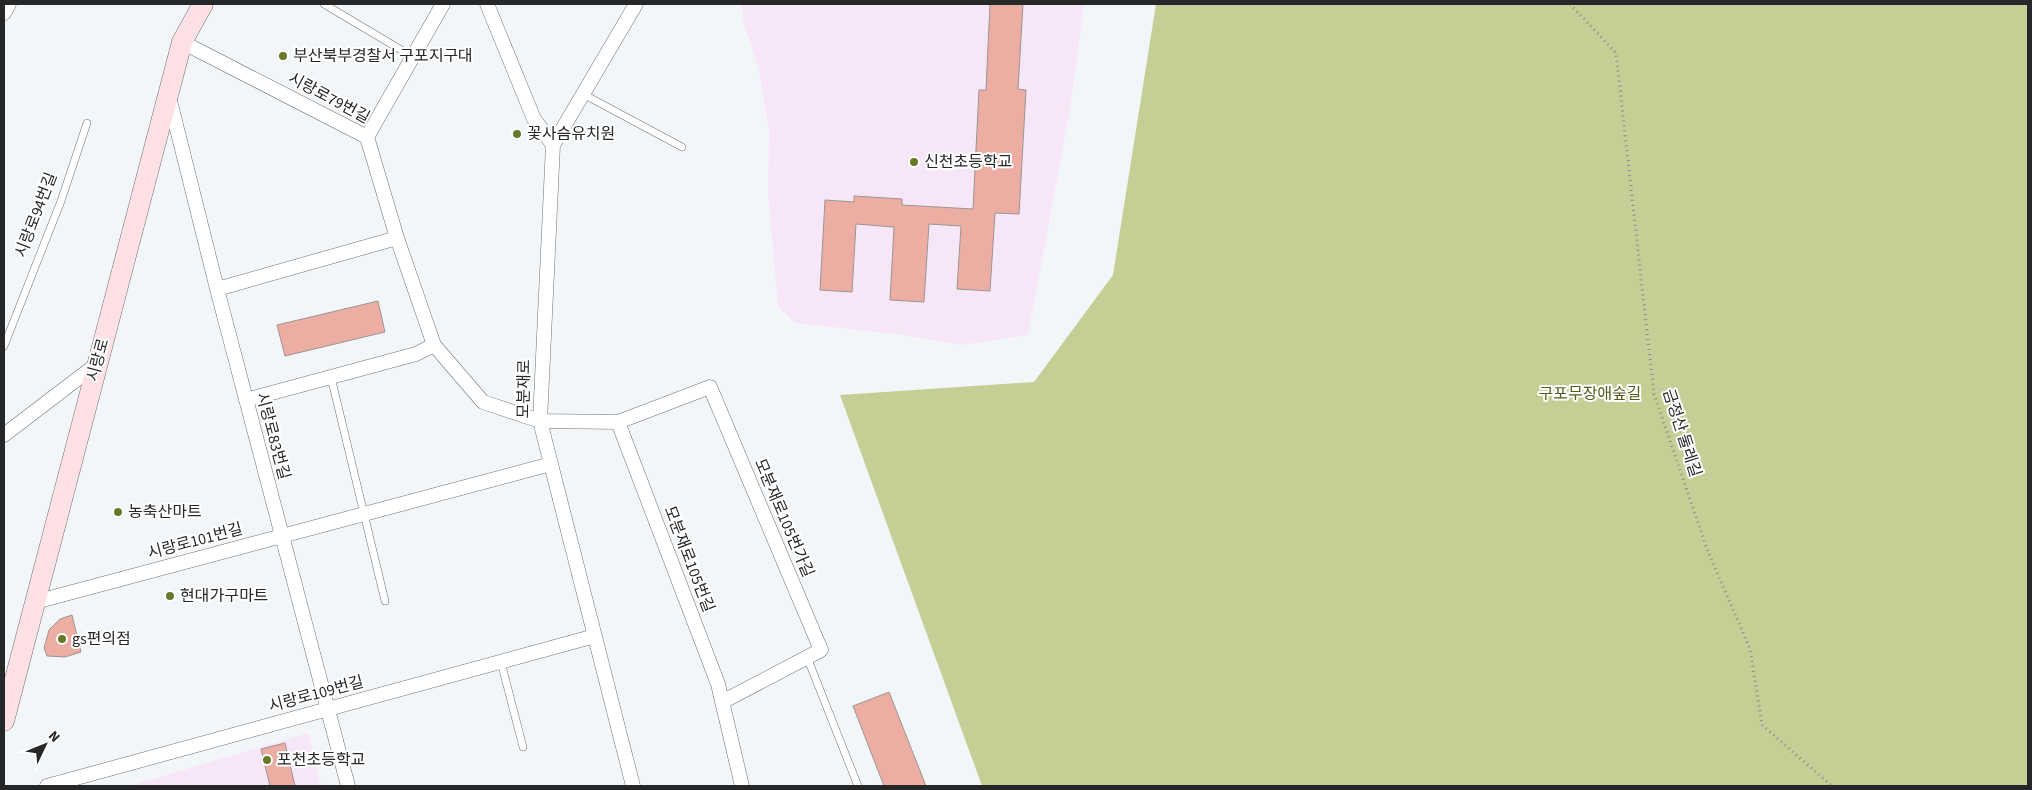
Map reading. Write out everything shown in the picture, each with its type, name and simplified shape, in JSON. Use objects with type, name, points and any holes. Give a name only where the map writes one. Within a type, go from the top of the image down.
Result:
[{"type":"main road","name":"시랑로","points":[[4,721],[8,687],[35,602],[182,42],[203,4]]},
{"type":"street","points":[[4,13],[9,4]]},
{"type":"street","points":[[366,137],[443,4]]},
{"type":"street","points":[[487,4],[534,119],[553,145]]},
{"type":"street","name":"모분재로","points":[[633,786],[540,421],[553,145],[636,4]]},
{"type":"street","name":"시랑로79번길","points":[[182,42],[366,137],[397,238],[434,345],[483,402],[540,421]]},
{"type":"street","name":"시랑로83번길","points":[[168,94],[216,289],[348,786]]},
{"type":"street","points":[[216,289],[397,238]]},
{"type":"street","points":[[246,400],[416,354],[434,345]]},
{"type":"street","points":[[4,435],[97,364]]},
{"type":"street","name":"모분재로105번가길","points":[[618,422],[710,387],[820,650],[807,658]]},
{"type":"street","points":[[540,421],[618,422]]},
{"type":"street","name":"모분재로105번길","points":[[618,422],[715,675],[742,786]]},
{"type":"street","name":"시랑로101번길","points":[[35,602],[550,464]]},
{"type":"street","name":"시랑로109번길","points":[[46,786],[595,636]]},
{"type":"street","points":[[722,702],[807,658]]},
{"type":"lane","points":[[324,4],[413,56]]},
{"type":"lane","points":[[583,94],[682,147]]},
{"type":"lane","name":"시랑로94번길","points":[[4,346],[61,202],[87,123]]},
{"type":"lane","points":[[330,377],[385,602]]},
{"type":"lane","points":[[807,658],[858,786]]},
{"type":"lane","points":[[500,662],[523,747]]},
{"type":"path","name":"금정산 둘레길","points":[[1570,4],[1616,52],[1654,394],[1708,549],[1750,649],[1762,725],[1832,786]]},
{"type":"shaded area","name":"신천초등학교","points":[[742,4],[1084,4],[1070,110],[1028,335],[962,345],[905,335],[795,323],[778,306],[768,193],[769,131],[759,71],[743,20]]},
{"type":"shaded area","name":"포천초등학교","points":[[308,733],[321,786],[129,786]]},
{"type":"green space","name":"구포무장애숲길","points":[[1156,4],[2028,4],[2028,786],[982,786],[840,395],[1034,382],[1113,275]]},
{"type":"building","points":[[990,4],[1023,4],[1018,89],[1026,90],[1019,214],[995,213],[990,291],[957,289],[961,226],[929,224],[924,302],[890,300],[894,227],[856,224],[852,292],[820,290],[825,200],[854,202],[854,196],[902,199],[902,205],[973,209],[979,90],[986,90]]},
{"type":"building","points":[[378,301],[385,332],[285,356],[277,325]]},
{"type":"building","name":"gs편의점","points":[[72,615],[81,652],[65,657],[47,656],[44,648],[49,630],[60,619]]},
{"type":"building","points":[[889,692],[926,786],[884,786],[853,706]]},
{"type":"building","points":[[285,743],[295,786],[270,786],[261,749]]},
{"type":"place","name":"부산북부경찰서 구포지구대","points":[[283,56]]},
{"type":"place","name":"꽃사슴유치원","points":[[517,134]]},
{"type":"place","name":"신천초등학교","points":[[914,162]]},
{"type":"place","name":"농축산마트","points":[[118,512]]},
{"type":"place","name":"현대가구마트","points":[[170,596]]},
{"type":"place","name":"gs편의점","points":[[62,639]]},
{"type":"place","name":"포천초등학교","points":[[267,760]]}]
